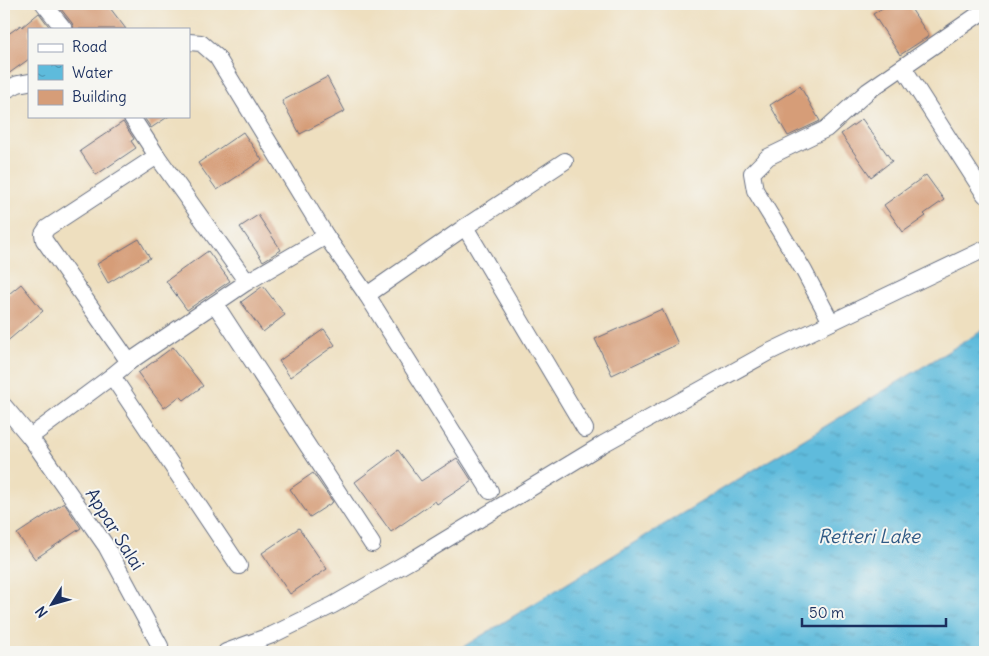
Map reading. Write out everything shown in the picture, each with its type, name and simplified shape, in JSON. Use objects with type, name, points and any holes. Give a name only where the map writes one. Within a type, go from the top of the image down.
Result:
[{"type":"street","points":[[44,4],[63,28]]},
{"type":"street","points":[[831,322],[804,271],[755,190],[752,173],[768,157],[826,128],[868,92],[985,10]]},
{"type":"street","points":[[190,42],[201,44],[217,57],[326,236],[367,295],[490,491]]},
{"type":"street","points":[[903,67],[985,195]]},
{"type":"street","points":[[4,91],[18,84],[28,82]]},
{"type":"street","points":[[132,118],[157,156],[247,282]]},
{"type":"street","points":[[129,362],[44,240],[43,234],[47,228],[157,156]]},
{"type":"street","points":[[367,295],[565,161]]},
{"type":"street","points":[[465,227],[585,429]]},
{"type":"street","points":[[30,437],[129,362],[247,282],[326,236]]},
{"type":"street","points":[[226,652],[272,635],[332,605],[620,435],[767,353],[985,249]]},
{"type":"street","points":[[215,304],[372,544]]},
{"type":"street","points":[[112,376],[239,566]]},
{"type":"street","name":"Appar Salai","points":[[4,406],[30,437],[106,546],[160,646]]},
{"type":"water","name":"Retteri Lake","points":[[985,329],[985,652],[448,652],[458,650]]},
{"type":"building","points":[[57,4],[107,4],[125,28],[74,28]]},
{"type":"building","points":[[889,4],[908,4],[929,36],[900,55],[873,14]]},
{"type":"building","points":[[39,13],[50,28],[28,28],[28,60],[4,77],[4,37],[21,25],[22,27]]},
{"type":"building","points":[[327,77],[345,111],[300,134],[282,101]]},
{"type":"building","points":[[800,86],[820,121],[788,136],[770,105]]},
{"type":"building","points":[[144,118],[166,118],[151,128]]},
{"type":"building","points":[[862,119],[892,161],[871,177],[841,134]]},
{"type":"building","points":[[123,122],[134,139],[131,141],[136,148],[96,175],[80,151]]},
{"type":"building","points":[[243,132],[262,160],[217,190],[198,163]]},
{"type":"building","points":[[926,175],[944,200],[924,214],[926,216],[903,232],[884,205]]},
{"type":"building","points":[[258,215],[281,250],[263,261],[240,227]]},
{"type":"building","points":[[139,239],[150,258],[108,283],[97,264]]},
{"type":"building","points":[[208,251],[230,281],[187,310],[166,281]]},
{"type":"building","points":[[21,284],[43,311],[4,344],[4,298]]},
{"type":"building","points":[[263,286],[285,315],[263,332],[241,302]]},
{"type":"building","points":[[662,309],[678,344],[612,375],[595,339]]},
{"type":"building","points":[[324,329],[335,345],[290,377],[279,361]]},
{"type":"building","points":[[173,347],[203,386],[184,400],[180,396],[164,408],[138,373]]},
{"type":"building","points":[[398,450],[421,481],[457,458],[472,481],[437,504],[435,501],[391,532],[355,482]]},
{"type":"building","points":[[313,473],[333,502],[310,517],[290,489]]},
{"type":"building","points":[[64,503],[81,528],[35,559],[17,534]]},
{"type":"building","points":[[299,528],[327,569],[290,594],[262,553]]}]
